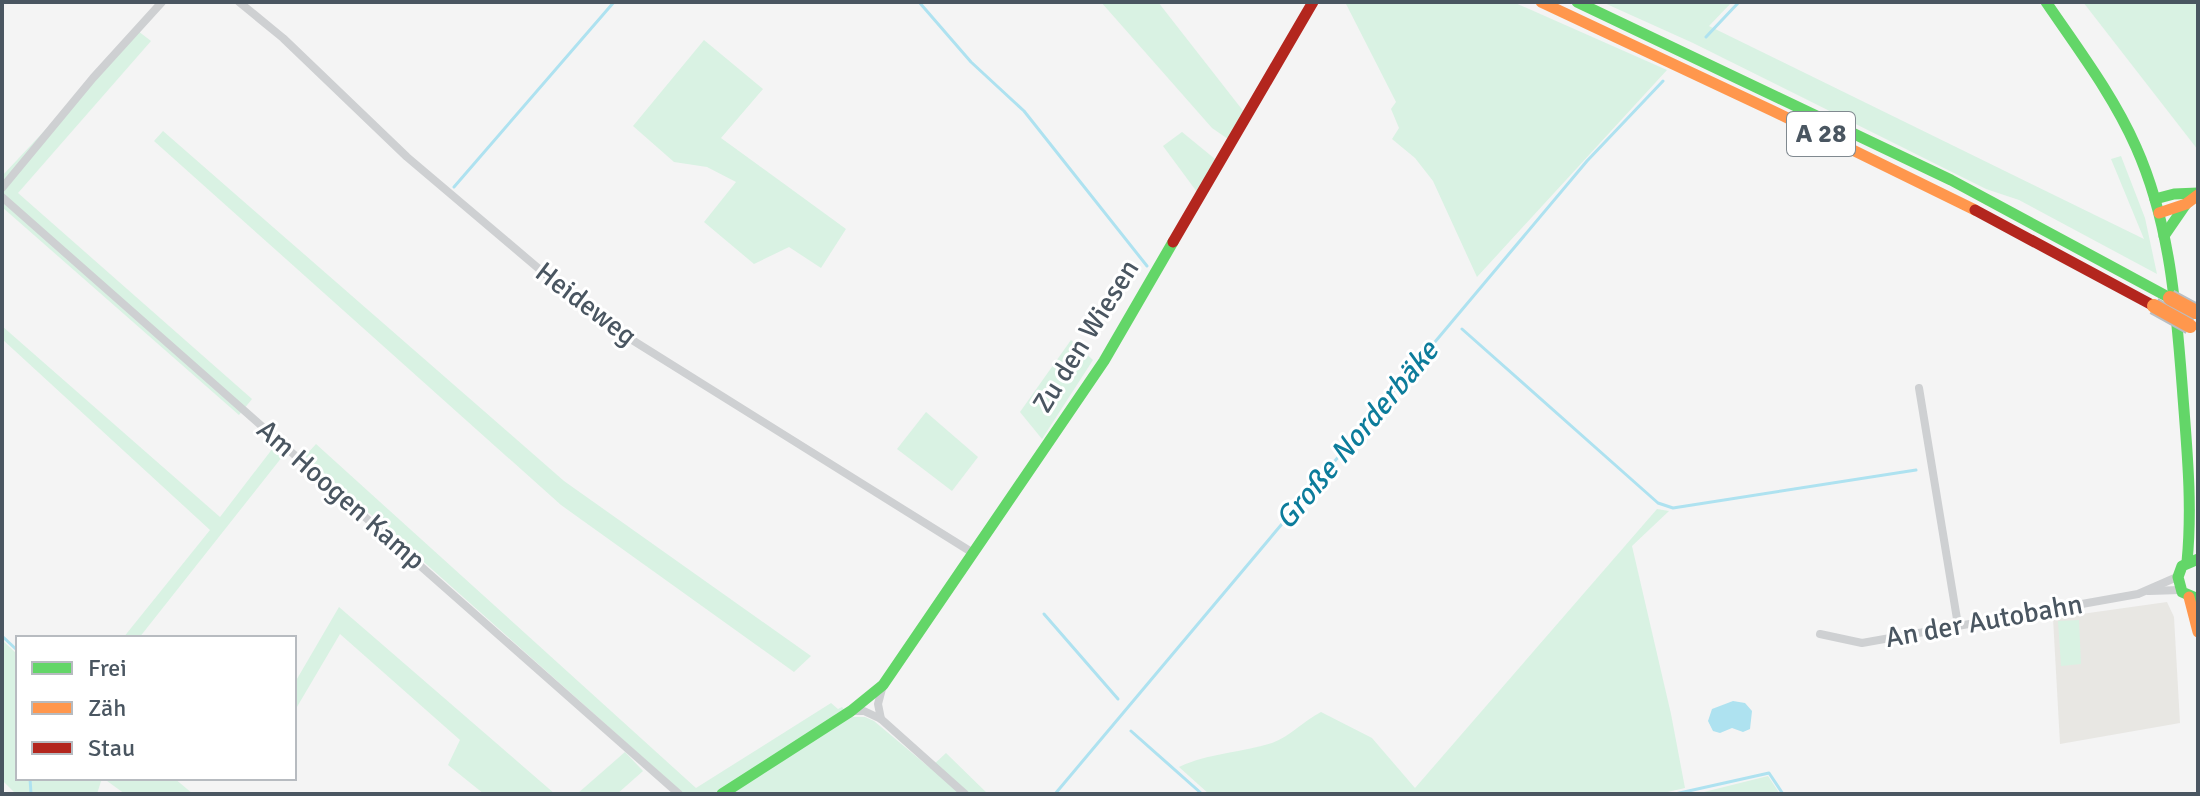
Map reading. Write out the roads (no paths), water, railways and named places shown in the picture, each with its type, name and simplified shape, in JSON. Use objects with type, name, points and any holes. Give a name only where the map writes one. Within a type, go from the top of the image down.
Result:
[{"type":"main road","name":"Zu den Wiesen","points":[[722,794],[872,697],[883,685],[1104,361],[1313,2]]},
{"type":"main road","name":"A 28","points":[[1541,2],[1764,105],[1927,186],[2154,306],[2196,319]]},
{"type":"main road","name":"A 28","points":[[1577,2],[1958,184],[2153,288],[2196,319]]},
{"type":"main road","points":[[2046,2],[2121,118],[2145,169],[2157,206],[2173,278],[2192,527],[2193,560],[2182,566],[2198,632]]},
{"type":"main road","points":[[2157,206],[2194,198]]},
{"type":"main road","points":[[2164,236],[2194,198]]},
{"type":"main road","points":[[2192,527],[2198,545]]},
{"type":"street","points":[[2,188],[93,78],[162,2]]},
{"type":"street","name":"Heideweg","points":[[239,2],[283,38],[407,157],[597,318],[973,553]]},
{"type":"street","name":"Am Hoogen Kamp","points":[[2,197],[679,794]]},
{"type":"street","points":[[1919,388],[1958,625]]},
{"type":"street","name":"An der Autobahn","points":[[2148,591],[2186,591]]},
{"type":"street","name":"An der Autobahn","points":[[1820,634],[1862,643],[2148,591],[2186,591]]},
{"type":"street","points":[[881,719],[878,704],[883,685]]},
{"type":"street","points":[[851,711],[864,711],[881,719],[965,794]]},
{"type":"water","points":[[1733,701],[1745,703],[1752,711],[1750,729],[1743,732],[1732,728],[1720,733],[1713,731],[1708,721],[1712,709]]},
{"type":"waterway","points":[[454,187],[614,2]]},
{"type":"waterway","points":[[919,2],[971,62],[1024,111],[1147,266]]},
{"type":"waterway","name":"Große Norderbäke","points":[[1706,37],[1739,2]]},
{"type":"waterway","name":"Große Norderbäke","points":[[1055,794],[1587,161],[1663,81]]},
{"type":"waterway","points":[[1462,329],[1658,503],[1673,508],[1916,470]]},
{"type":"waterway","points":[[1044,614],[1118,699]]},
{"type":"waterway","points":[[2,636],[16,649]]},
{"type":"waterway","points":[[1131,731],[1202,794]]},
{"type":"waterway","points":[[1675,794],[1769,773],[1783,794]]},
{"type":"waterway","points":[[30,780],[31,794]]}]
